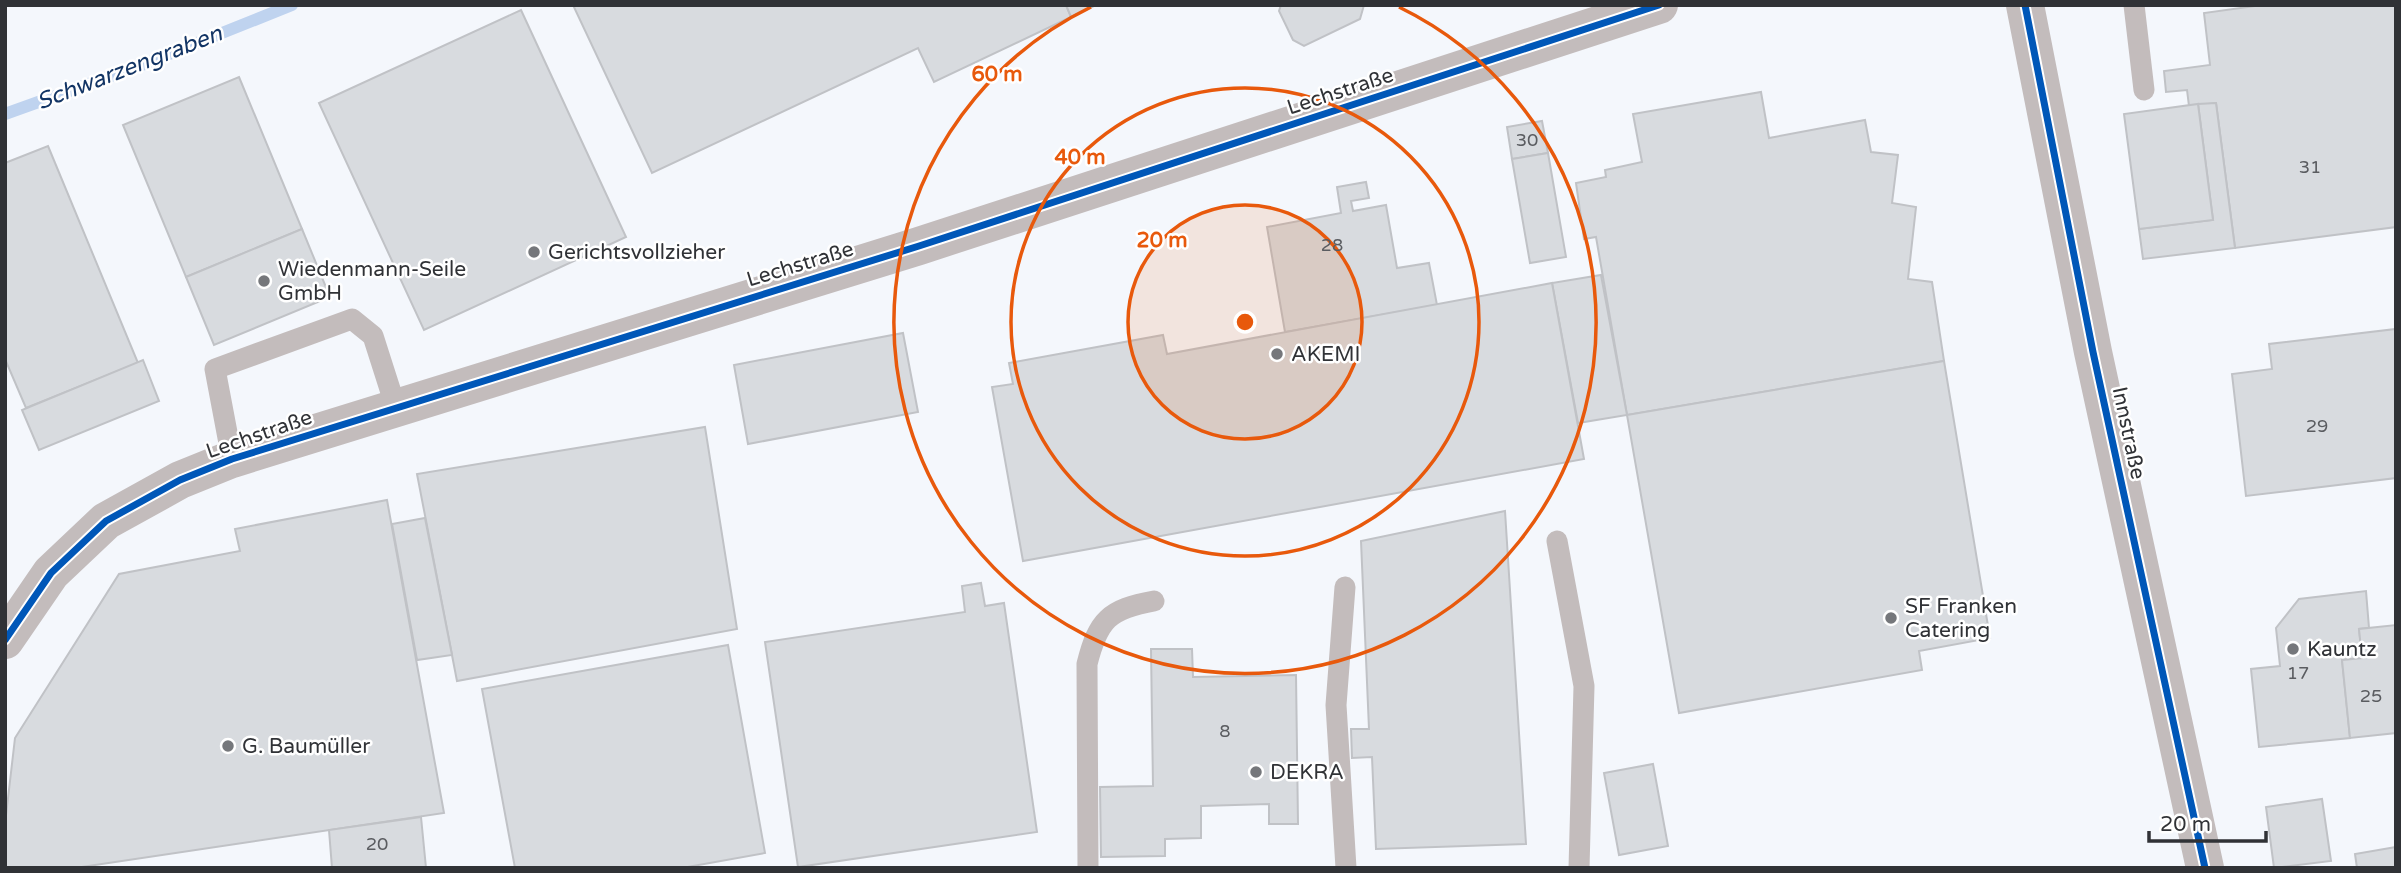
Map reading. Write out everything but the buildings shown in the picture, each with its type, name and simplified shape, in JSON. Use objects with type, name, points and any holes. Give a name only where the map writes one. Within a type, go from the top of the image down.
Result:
[{"type":"street","name":"Lechstraße","points":[[5,639],[51,573],[106,521],[180,480],[232,459],[1009,217],[1659,5]]},
{"type":"street","name":"Innstraße","points":[[2025,5],[2093,352],[2205,868]]},
{"type":"lane","points":[[2134,5],[2144,90]]},
{"type":"lane","points":[[232,459],[215,369],[352,319],[373,336],[396,408]]},
{"type":"lane","points":[[1557,541],[1584,686],[1579,868]]},
{"type":"lane","points":[[1345,587],[1336,705],[1346,868]]},
{"type":"lane","points":[[1088,868],[1087,664],[1094,636],[1109,617],[1128,606],[1154,601]]},
{"type":"waterway","name":"Schwarzengraben","points":[[5,114],[147,63],[292,5]]},
{"type":"cycle path","points":[[5,640],[51,573],[106,521],[180,480],[232,459],[919,246],[1659,5]]},
{"type":"cycle path","points":[[2025,5],[2093,352],[2205,868]]},
{"type":"place","name":"Gerichtsvollzieher","points":[[534,252]]},
{"type":"place","name":"Wiedenmann-Seile GmbH","points":[[264,281]]},
{"type":"place","name":"AKEMI","points":[[1277,354]]},
{"type":"place","name":"SF Franken Catering","points":[[1891,618]]},
{"type":"place","name":"Kauntz","points":[[2293,649]]},
{"type":"place","name":"G. Baumüller","points":[[228,746]]},
{"type":"place","name":"DEKRA","points":[[1256,772]]}]
